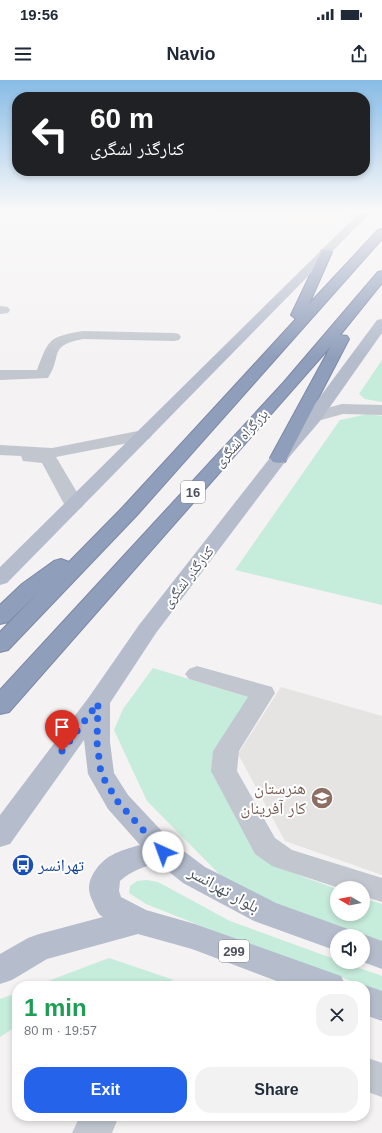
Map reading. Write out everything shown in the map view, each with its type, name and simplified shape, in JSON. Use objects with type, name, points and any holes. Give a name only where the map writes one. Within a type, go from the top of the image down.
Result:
[{"type":"highway","points":[[290,332],[322,260]]},
{"type":"highway","name":"16","points":[[0,645],[130,511],[356,260]]},
{"type":"highway","points":[[279,458],[322,374],[377,282]]},
{"type":"highway","name":"بزرگراه لشگری","points":[[0,706],[39,660],[233,448],[377,282]]},
{"type":"highway","points":[[0,617],[30,589],[130,511]]},
{"type":"main road","points":[[0,579],[318,260]]},
{"type":"main road","name":"کنارگذر لشگری","points":[[0,836],[98,703],[147,630],[279,458],[314,417],[382,323]]},
{"type":"main road","name":"بلوار تهرانسر","points":[[98,703],[97,742],[101,774],[118,802],[163,852],[194,875],[265,912],[330,935]]},
{"type":"main road","points":[[138,921],[110,906],[104,891],[106,880],[111,870],[133,858],[163,852]]},
{"type":"main road","points":[[0,970],[39,948],[138,921]]},
{"type":"main road","name":"299","points":[[138,921],[194,937],[315,981]]},
{"type":"main road","points":[[370,951],[382,955]]},
{"type":"main road","points":[[370,1002],[382,1006]]},
{"type":"street","points":[[0,375],[43,374],[53,346],[66,338],[83,335],[174,337]]},
{"type":"street","points":[[334,390],[346,400],[382,410]]},
{"type":"street","points":[[314,417],[342,409],[382,410]]},
{"type":"street","points":[[0,450],[52,453],[143,435]]},
{"type":"street","points":[[0,455],[48,458],[74,504]]},
{"type":"street","points":[[197,674],[263,693],[226,751],[224,771],[265,846],[282,858],[382,890]]},
{"type":"street","points":[[370,1076],[382,1080]]},
{"type":"street","points":[[91,1133],[98,1121]]},
{"type":"shaded area","name":"هنرستان کار آفرینان","points":[[281,687],[382,716],[382,875],[285,841],[238,754]]},
{"type":"green space","points":[[382,360],[382,402],[365,399],[359,394]]},
{"type":"green space","points":[[368,414],[382,416],[382,605],[235,570],[340,420]]},
{"type":"green space","points":[[153,668],[254,699],[220,753],[255,845],[301,876],[330,886],[330,921],[370,921],[370,900],[382,904],[382,946],[370,940],[370,929],[334,929],[239,894],[147,801],[114,730],[123,709]]},
{"type":"green space","points":[[147,880],[158,882],[230,921],[330,957],[330,969],[362,969],[382,976],[382,992],[370,988],[370,981],[352,981],[224,935],[146,904],[129,893],[130,886],[137,881]]},
{"type":"green space","points":[[109,958],[174,980],[170,981],[48,981]]},
{"type":"green space","points":[[12,995],[12,1029],[0,1037],[0,999]]},
{"type":"place","name":"هنرستان کار آفرینان","points":[[322,798]]},
{"type":"place","name":"تهرانسر","points":[[23,865]]},
{"type":"route","points":[[62,751],[98,703],[97,742],[101,774],[118,802],[163,852]]}]
